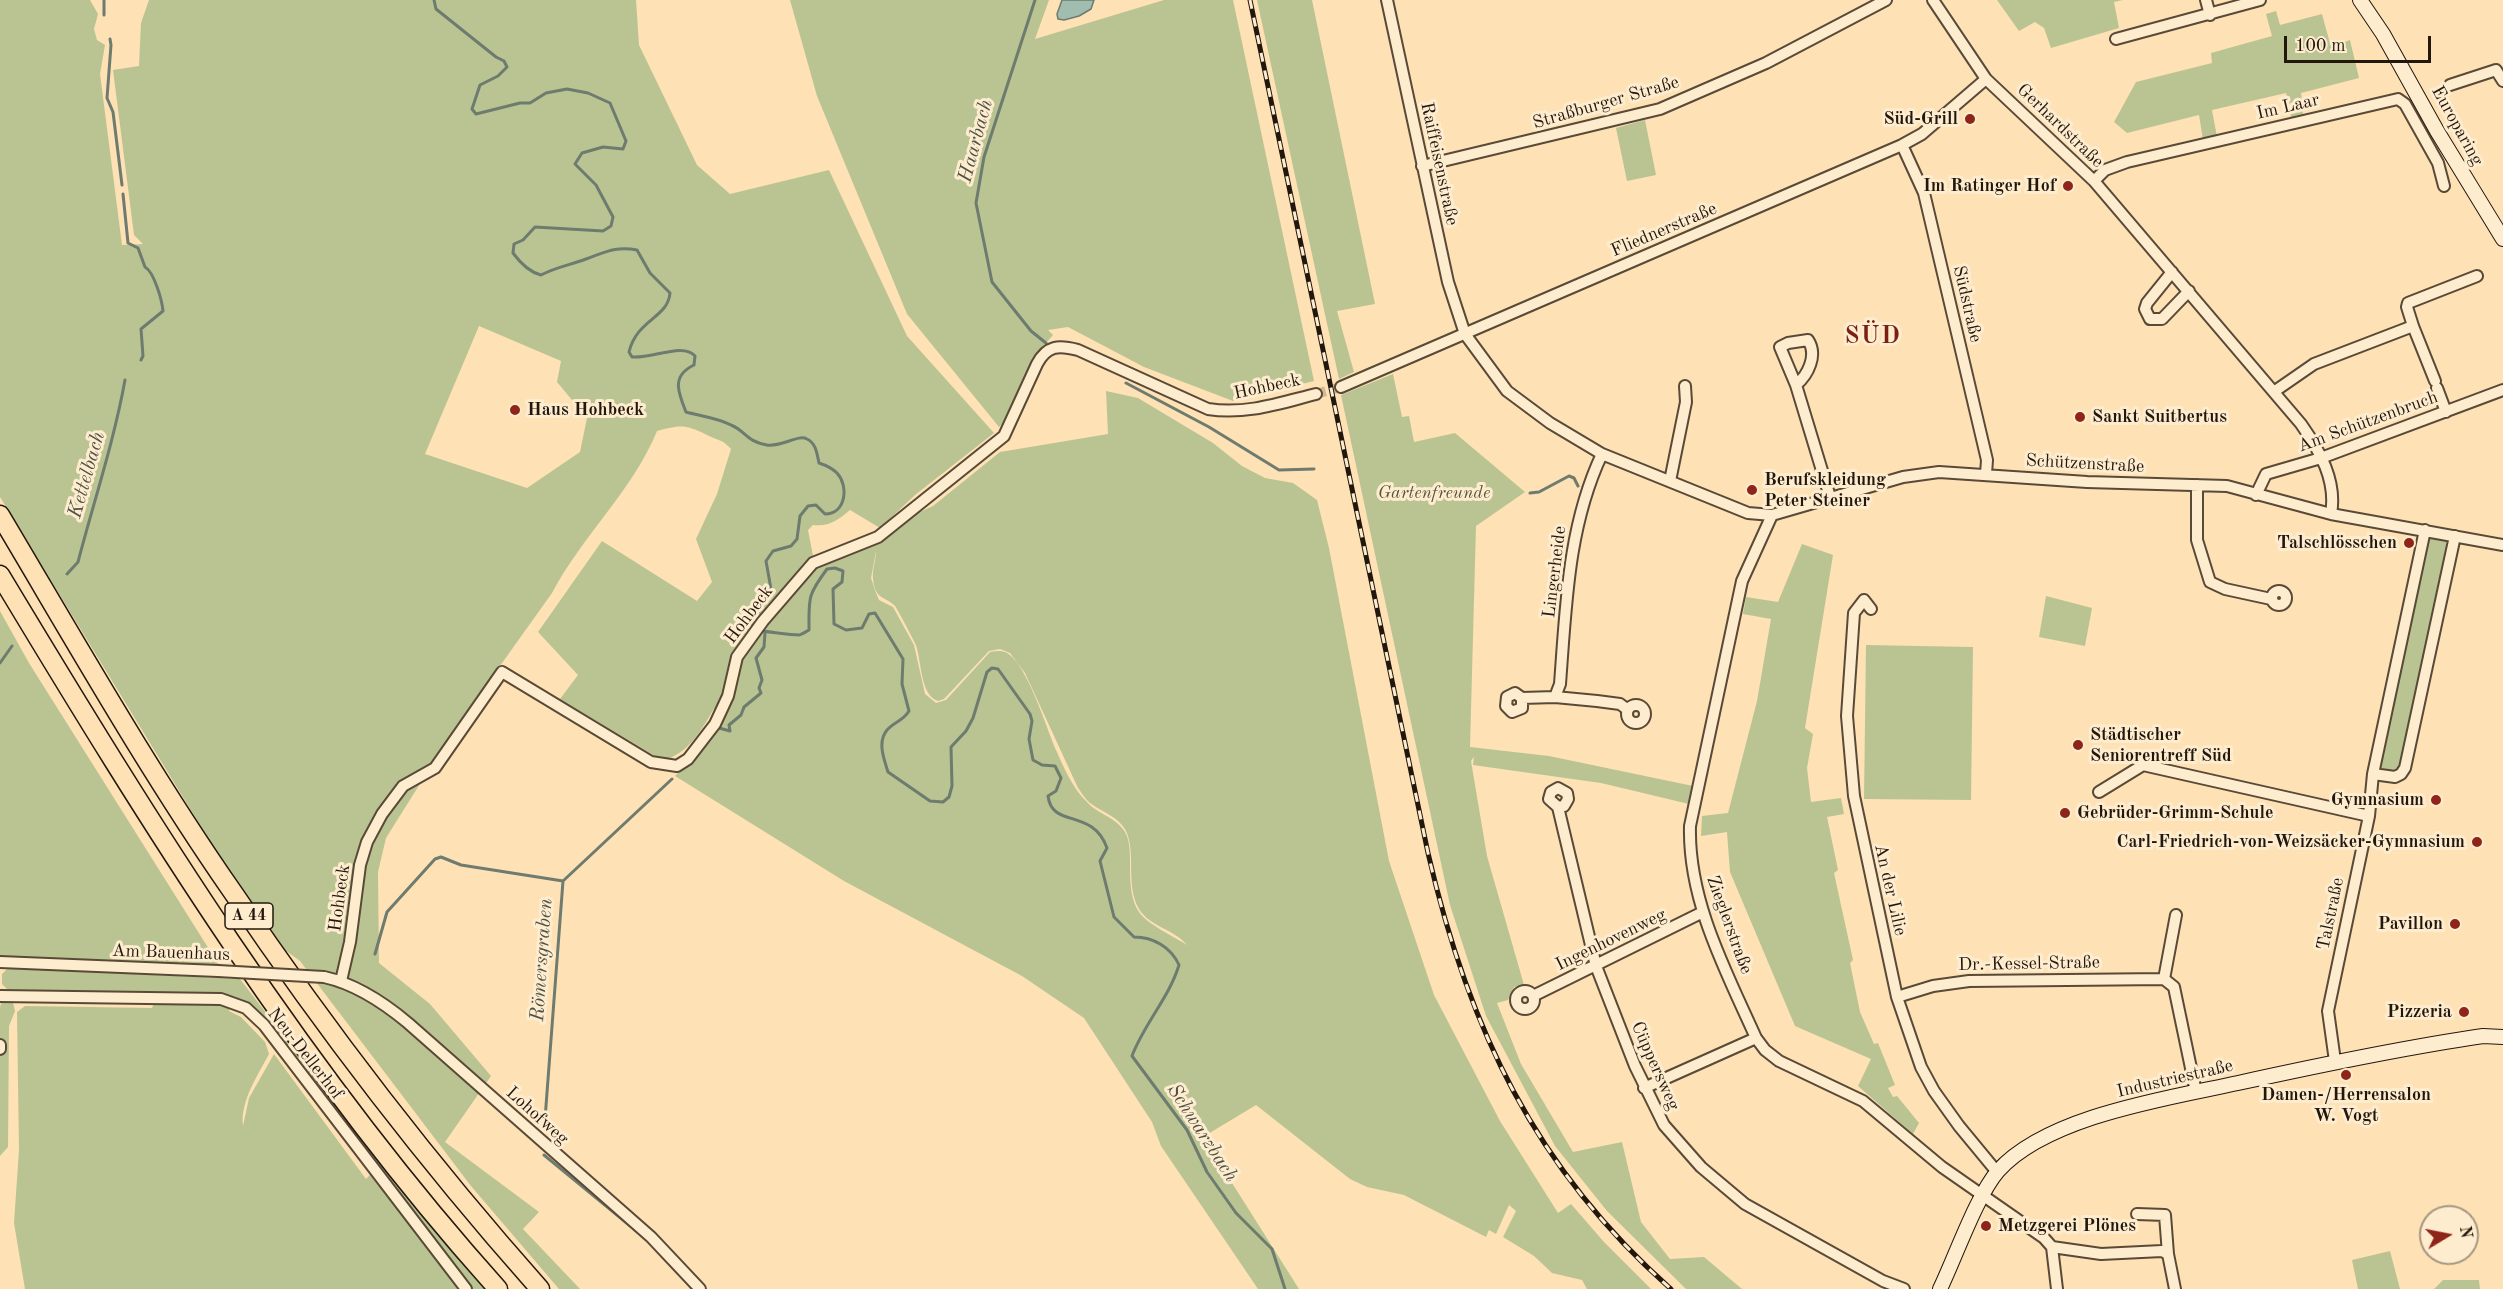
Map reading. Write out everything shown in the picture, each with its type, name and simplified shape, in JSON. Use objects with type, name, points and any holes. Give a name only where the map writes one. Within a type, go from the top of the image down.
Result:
[{"type":"highway","name":"A 44","points":[[0,515],[107,694],[230,890],[375,1090],[431,1162],[540,1289]]},
{"type":"highway","name":"A 44","points":[[0,575],[110,759],[251,975],[377,1145],[498,1289]]},
{"type":"street","name":"Raiffeisenstraße","points":[[1387,0],[1448,282],[1465,334]]},
{"type":"street","name":"Straßburger Straße","points":[[1422,166],[1660,109],[1744,73],[1886,0]]},
{"type":"street","name":"Gerhardstraße","points":[[1933,0],[1986,79],[2094,181],[2275,391],[2312,440],[2321,458],[2332,485],[2331,514]]},
{"type":"street","points":[[2206,0],[2210,15]]},
{"type":"street","points":[[2116,39],[2260,0]]},
{"type":"street","name":"Europaring","points":[[2360,0],[2383,34],[2437,131],[2503,239]]},
{"type":"street","points":[[2450,86],[2496,70],[2503,81]]},
{"type":"street","name":"Fliednerstraße","points":[[1341,387],[1902,145],[1922,134],[1986,79]]},
{"type":"street","name":"Im Laar","points":[[2094,181],[2105,170],[2127,162],[2398,99],[2405,104],[2438,163],[2444,186]]},
{"type":"street","name":"Südstraße","points":[[1902,145],[1924,193],[1987,460],[1986,474]]},
{"type":"street","points":[[2172,272],[2147,303],[2145,309],[2150,319],[2162,319],[2189,291]]},
{"type":"street","points":[[2446,412],[2407,307],[2408,303],[2477,276]]},
{"type":"street","points":[[2275,391],[2314,364],[2413,326]]},
{"type":"street","name":"Schützenstraße","points":[[1465,334],[1508,391],[1550,423],[1602,454],[1748,513],[1772,515],[1903,477],[1939,472],[2087,482],[2227,486],[2331,514],[2503,545]]},
{"type":"street","name":"Hohbeck","points":[[341,981],[367,842],[382,814],[404,786],[435,768],[502,672],[651,762],[664,766],[677,766],[688,759],[715,723],[728,696],[737,657],[813,562],[878,537],[1004,436],[1037,364],[1043,354],[1051,348],[1059,346],[1078,350],[1208,409],[1229,412],[1258,409],[1316,394]]},
{"type":"street","points":[[1796,385],[1830,497]]},
{"type":"street","points":[[1670,481],[1686,402],[1684,386]]},
{"type":"street","name":"Am Schützenbruch","points":[[2256,495],[2266,474],[2321,458],[2503,390]]},
{"type":"street","name":"Lingerheide","points":[[1555,697],[1560,684],[1573,543],[1583,502],[1602,454]]},
{"type":"street","points":[[2197,485],[2197,540],[2210,582],[2215,587],[2271,599]]},
{"type":"street","name":"Zieglerstraße","points":[[1772,515],[1742,581],[1690,826],[1690,862],[1703,912],[1756,1038],[1765,1050],[1779,1062],[1863,1101],[1942,1167],[2044,1238],[2052,1247]]},
{"type":"street","name":"Talstraße","points":[[2335,1061],[2328,1011],[2369,816],[2373,774],[2425,530]]},
{"type":"street","points":[[2373,774],[2395,777],[2401,774],[2404,768],[2455,536]]},
{"type":"street","name":"An der Lilie","points":[[1871,609],[1864,600],[1854,613],[1847,716],[1860,834],[1897,997],[1921,1067],[1959,1126],[1997,1172]]},
{"type":"street","points":[[1522,698],[1555,697],[1620,704],[1628,710]]},
{"type":"street","points":[[2098,792],[2143,765],[2369,816]]},
{"type":"street","name":"Cüppersweg","points":[[1558,807],[1596,966],[1644,1088],[1664,1125],[1701,1167],[1745,1204],[1883,1281],[1904,1289]]},
{"type":"street","name":"Ingenhovenweg","points":[[1533,996],[1703,912]]},
{"type":"street","points":[[2176,915],[2163,979],[2174,987],[2196,1092]]},
{"type":"street","name":"Am Bauenhaus","points":[[0,962],[218,971],[324,977],[341,981]]},
{"type":"street","name":"Dr.-Kessel-Straße","points":[[1897,997],[1959,981],[2163,979]]},
{"type":"street","name":"Lohofweg","points":[[341,981],[386,1005],[408,1023],[657,1243],[700,1289]]},
{"type":"street","name":"Neu-Dellerhof","points":[[0,996],[221,999],[246,1008],[264,1025],[466,1289]]},
{"type":"street","name":"Industriestraße","points":[[1940,1289],[1983,1196],[1997,1172],[2036,1143],[2078,1124],[2129,1107],[2335,1061],[2474,1037],[2503,1037]]},
{"type":"street","points":[[1644,1088],[1756,1038]]},
{"type":"street","points":[[2137,1214],[2165,1215],[2168,1254],[2175,1289]]},
{"type":"street","points":[[2057,1289],[2052,1247],[2089,1253],[2156,1251],[2168,1254]]},
{"type":"green space","points":[[0,0],[90,0],[98,14],[94,29],[97,40],[105,45],[100,74],[122,245],[143,244],[134,235],[113,70],[139,66],[141,23],[149,0],[636,0],[639,45],[697,165],[730,194],[829,170],[907,336],[994,433],[915,495],[880,528],[850,510],[833,522],[813,525],[808,530],[813,556],[845,546],[933,506],[1000,452],[1108,434],[1106,391],[1138,398],[1213,443],[1242,466],[1265,478],[1293,483],[1317,500],[1329,548],[1389,861],[1434,995],[1500,1121],[1558,1213],[1571,1204],[1604,1242],[1651,1289],[1587,1289],[1582,1280],[1552,1273],[1534,1256],[1503,1237],[1516,1211],[1509,1205],[1496,1234],[1489,1230],[1486,1237],[1404,1195],[1367,1187],[1350,1179],[1256,1105],[1203,1137],[1299,1289],[1258,1289],[1161,1146],[1152,1122],[1084,1018],[1022,976],[844,881],[675,776],[710,736],[715,707],[700,732],[687,747],[680,753],[662,760],[560,699],[578,675],[538,632],[602,541],[697,601],[712,582],[696,539],[717,494],[731,449],[719,440],[682,427],[657,431],[635,473],[450,736],[431,768],[395,784],[423,779],[386,838],[378,872],[379,963],[430,1004],[491,1076],[445,1142],[539,1212],[523,1229],[580,1289],[559,1289],[471,1186],[300,961],[285,950],[206,835],[0,497]],"holes":[[[479,326],[561,361],[557,382],[587,418],[580,452],[527,488],[425,454]],[[876,551],[874,586],[881,597],[895,606],[915,643],[927,692],[938,701],[944,699],[989,651],[1000,649],[1010,653],[1025,673],[1078,788],[1090,803],[1117,820],[1125,830],[1130,845],[1133,891],[1139,909],[1149,920],[1176,935],[1187,945],[1154,925],[1139,912],[1134,902],[1130,881],[1130,849],[1125,832],[1117,823],[1090,805],[1073,784],[1056,750],[1029,683],[1014,659],[1005,652],[990,652],[946,700],[936,703],[925,694],[914,645],[893,607],[879,600],[876,593],[871,578]]]},
{"type":"green space","points":[[790,0],[1049,0],[1035,39],[1164,0],[1233,0],[1314,381],[1233,401],[1144,367],[1068,327],[1048,330],[1053,335],[1038,352],[1009,417],[999,427],[907,314],[817,96]]},
{"type":"green space","points":[[1257,0],[1312,0],[1375,304],[1337,311],[1354,372],[1339,379]]},
{"type":"green space","points":[[1997,0],[2123,0],[2114,2],[2119,28],[2051,48],[2044,28],[2035,22],[2019,31]]},
{"type":"green space","points":[[2276,11],[2280,25],[2322,14],[2331,47],[2350,40],[2359,78],[2301,93],[2303,114],[2291,117],[2286,93],[2212,110],[2217,137],[2203,140],[2199,115],[2127,133],[2114,122],[2136,82],[2212,63],[2211,53],[2272,36],[2266,14]]},
{"type":"green space","points":[[1645,120],[1656,175],[1627,181],[1616,128]]},
{"type":"green space","name":"Gartenfreunde","points":[[1393,374],[1402,417],[1409,416],[1414,442],[1455,433],[1525,492],[1476,526],[1470,747],[1549,756],[1693,786],[1689,804],[1601,783],[1473,765],[1474,757],[1471,761],[1487,856],[1524,985],[1514,987],[1508,1000],[1497,1003],[1521,1064],[1573,1152],[1622,1142],[1641,1222],[1670,1259],[1704,1257],[1742,1289],[1686,1289],[1607,1211],[1555,1146],[1486,1016],[1450,905],[1341,395]]},
{"type":"green space","points":[[2426,533],[2455,538],[2401,774],[2374,774]]},
{"type":"green space","points":[[1802,544],[1833,555],[1805,728],[1813,734],[1807,768],[1811,802],[1841,798],[1844,814],[1827,817],[1838,870],[1834,873],[1853,960],[1850,963],[1860,1012],[1874,1044],[1878,1043],[1895,1085],[1888,1088],[1893,1097],[1897,1096],[1919,1123],[1913,1134],[1858,1086],[1871,1059],[1795,1026],[1730,872],[1727,832],[1701,836],[1702,816],[1728,813],[1757,701],[1771,619],[1743,614],[1746,597],[1778,602]]},
{"type":"green space","points":[[2046,596],[2092,608],[2085,646],[2039,637]]},
{"type":"green space","points":[[0,611],[29,663],[219,965],[0,958]]},
{"type":"green space","points":[[1866,645],[1973,647],[1971,800],[1864,799]]},
{"type":"green space","points":[[8,968],[240,979],[401,1189],[485,1289],[470,1289],[247,1003],[10,992],[2,984],[2,974]]},
{"type":"green space","points":[[155,1001],[231,1004],[229,1011],[241,1017],[265,1042],[269,1054],[247,1098],[243,1126],[249,1098],[274,1054],[366,1179],[370,1175],[461,1289],[25,1289],[14,1223],[19,1150],[17,1012],[25,1006],[152,1008]]},
{"type":"green space","points":[[1,1003],[13,1003],[15,1011],[9,1026],[8,1147],[0,1156],[0,1008]]},
{"type":"green space","points":[[2390,1251],[2400,1289],[2358,1289],[2352,1260]]},
{"type":"green space","points":[[2443,1280],[2479,1280],[2480,1289],[2434,1289]]},
{"type":"shaded area","points":[[1062,0],[1094,0],[1091,9],[1079,16],[1064,20],[1058,19],[1057,14]]},
{"type":"waterway","name":"Kettelbach","points":[[104,0],[104,15]]},
{"type":"waterway","name":"Schwarzbach","points":[[434,0],[436,9],[504,61],[507,67],[498,76],[480,85],[472,109],[476,114],[520,103],[530,103],[546,93],[567,89],[588,93],[610,103],[626,141],[623,149],[603,147],[582,153],[575,164],[596,185],[613,217],[611,226],[603,231],[535,227],[523,240],[514,244],[513,253],[519,261],[529,270],[541,275],[611,250],[637,250],[650,273],[670,293],[664,308],[638,332],[629,352],[632,357],[675,351],[690,352],[695,356],[694,365],[682,374],[678,385],[686,412],[736,427],[754,441],[767,445],[799,438],[807,439],[814,446],[819,463],[833,470],[841,478],[844,492],[837,509],[825,514],[816,505],[808,506],[800,516],[797,539],[791,546],[773,551],[766,561],[771,589],[751,612],[753,629],[799,635],[809,630],[809,604],[816,585],[827,569],[835,568],[843,571],[842,582],[833,589],[834,624],[846,630],[862,628],[869,614],[875,613],[903,659],[902,684],[909,711],[887,730],[882,740],[882,751],[888,772],[930,801],[943,802],[949,797],[952,786],[951,747],[966,731],[973,718],[987,672],[992,668],[998,669],[1030,714],[1032,721],[1029,739],[1033,760],[1042,765],[1055,766],[1061,778],[1056,791],[1048,796],[1051,806],[1064,816],[1092,827],[1100,835],[1107,848],[1100,861],[1114,917],[1134,937],[1161,944],[1179,965],[1169,989],[1132,1056],[1187,1130],[1207,1172],[1236,1213],[1272,1249],[1285,1289]]},
{"type":"waterway","name":"Haarbach","points":[[1035,0],[984,157],[976,203],[992,282],[1031,331],[1046,343]]},
{"type":"waterway","name":"Kettelbach","points":[[110,39],[107,98],[113,112],[122,185]]},
{"type":"waterway","name":"Kettelbach","points":[[123,194],[128,243],[138,248],[145,267],[157,287],[163,311],[141,329],[143,356],[141,360]]},
{"type":"waterway","name":"Kettelbach","points":[[67,574],[78,562],[110,448],[125,380]]},
{"type":"waterway","name":"Haarbach","points":[[1126,383],[1209,427],[1279,470],[1314,469]]},
{"type":"waterway","name":"Haarbach","points":[[1530,493],[1539,492],[1569,476],[1574,478],[1578,486]]},
{"type":"waterway","name":"Römersgraben","points":[[719,728],[730,731],[729,725],[741,715],[744,707],[761,693],[759,688],[762,680],[756,658],[764,647],[765,633]]},
{"type":"waterway","name":"Kettelbach","points":[[0,663],[12,646]]},
{"type":"waterway","name":"Römersgraben","points":[[545,1119],[563,881],[672,779]]},
{"type":"waterway","points":[[375,954],[387,912],[435,859],[441,857],[461,865],[563,881]]},
{"type":"waterway","name":"Römersgraben","points":[[544,1155],[645,1238]]},
{"type":"tunnel","points":[[1316,394],[1341,387]]},
{"type":"railway","points":[[1250,0],[1428,853],[1444,917],[1464,978],[1487,1036],[1514,1091],[1545,1144],[1581,1195],[1623,1243],[1671,1289]]},
{"type":"place","name":"Süd-Grill","points":[[1970,119]]},
{"type":"place","name":"Im Ratinger Hof","points":[[2068,186]]},
{"type":"place","name":"Haus Hohbeck","points":[[515,410]]},
{"type":"place","name":"Sankt Suitbertus","points":[[2080,417]]},
{"type":"place","name":"Berufskleidung Peter Steiner","points":[[1752,490]]},
{"type":"place","name":"Talschlösschen","points":[[2409,543]]},
{"type":"place","name":"Städtischer Seniorentreff Süd","points":[[2078,745]]},
{"type":"place","name":"Gymnasium","points":[[2436,800]]},
{"type":"place","name":"Gebrüder-Grimm-Schule","points":[[2065,813]]},
{"type":"place","name":"Carl-Friedrich-von-Weizsäcker-Gymnasium","points":[[2477,842]]},
{"type":"place","name":"Pavillon","points":[[2455,924]]},
{"type":"place","name":"Pizzeria","points":[[2464,1012]]},
{"type":"place","name":"Damen-/Herrensalon W. Vogt","points":[[2346,1075]]},
{"type":"place","name":"Metzgerei Plönes","points":[[1986,1226]]},
{"type":"district","name":"SÜD","points":[[1873,337]]}]
